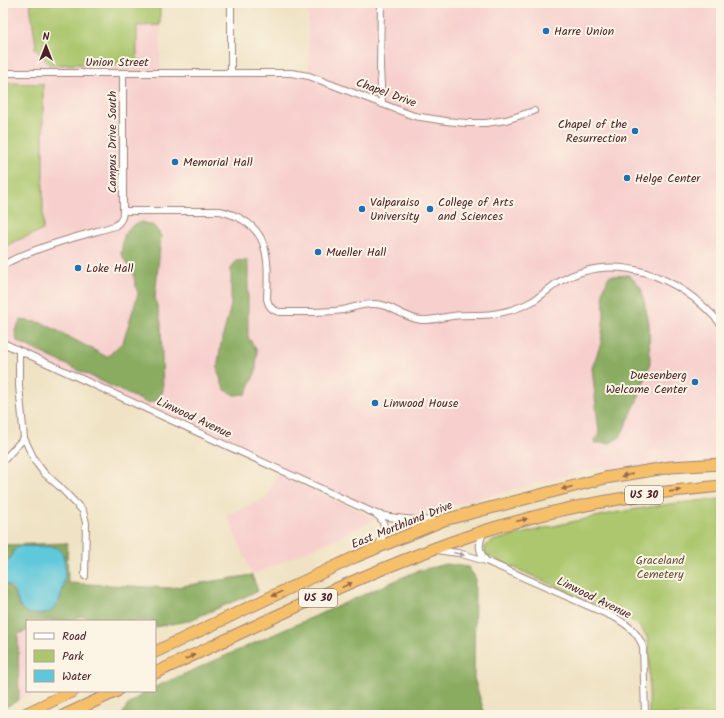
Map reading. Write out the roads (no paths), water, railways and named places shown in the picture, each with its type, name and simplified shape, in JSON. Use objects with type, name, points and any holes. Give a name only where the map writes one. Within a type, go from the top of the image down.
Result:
[{"type":"highway","name":"East Morthland Drive","points":[[156,652],[377,547],[444,520],[605,478],[671,467],[721,464]]},
{"type":"highway","name":"US 30","points":[[156,673],[385,568],[484,531],[572,508],[643,495],[721,486]]},
{"type":"highway","points":[[23,715],[70,692]]},
{"type":"highway","points":[[65,715],[115,692]]},
{"type":"street","points":[[231,3],[231,73]]},
{"type":"street","points":[[381,3],[380,67],[382,104]]},
{"type":"street","name":"Union Street","points":[[3,73],[231,73]]},
{"type":"street","name":"Campus Drive South","points":[[3,265],[32,251],[115,226],[120,222],[124,211],[123,73]]},
{"type":"street","name":"Chapel Drive","points":[[231,73],[300,74],[309,76],[414,116],[466,124],[506,120],[534,111]]},
{"type":"street","name":"Campus Drive South","points":[[124,211],[220,211],[233,214],[244,220],[261,237],[268,264],[268,305],[272,310],[280,312],[330,311],[372,304],[382,304],[410,318],[421,320],[465,315],[491,314],[506,312],[533,301],[557,284],[570,277],[602,268],[618,268],[633,269],[649,273],[676,285],[702,304],[721,324]]},
{"type":"street","name":"Linwood Avenue","points":[[3,343],[376,514],[411,521],[444,520]]},
{"type":"street","points":[[19,351],[19,386],[24,438],[35,461],[44,473],[74,500],[83,511],[86,523],[85,576]]},
{"type":"street","points":[[3,461],[24,438]]},
{"type":"street","points":[[376,514],[380,517],[384,525],[383,538],[377,547]]},
{"type":"street","points":[[484,531],[479,546],[480,552],[486,561]]},
{"type":"street","name":"Linwood Avenue","points":[[431,550],[449,551],[486,561],[616,618],[634,631],[640,638],[643,647],[644,715]]},
{"type":"water","points":[[22,546],[56,547],[61,551],[64,558],[65,578],[63,589],[56,606],[50,612],[36,614],[24,611],[9,585],[3,583],[3,562],[11,558],[14,550]]},
{"type":"place","name":"Harre Union","points":[[546,31]]},
{"type":"place","name":"Chapel of the Resurrection","points":[[635,131]]},
{"type":"place","name":"Memorial Hall","points":[[175,162]]},
{"type":"place","name":"Helge Center","points":[[627,178]]},
{"type":"place","name":"Valparaiso University","points":[[362,209]]},
{"type":"place","name":"College of Arts and Sciences","points":[[430,209]]},
{"type":"place","name":"Mueller Hall","points":[[318,252]]},
{"type":"place","name":"Loke Hall","points":[[78,268]]},
{"type":"place","name":"Duesenberg Welcome Center","points":[[695,382]]},
{"type":"place","name":"Linwood House","points":[[375,403]]},
{"type":"park label","name":"Graceland Cemetery","points":[[660,567]]}]
